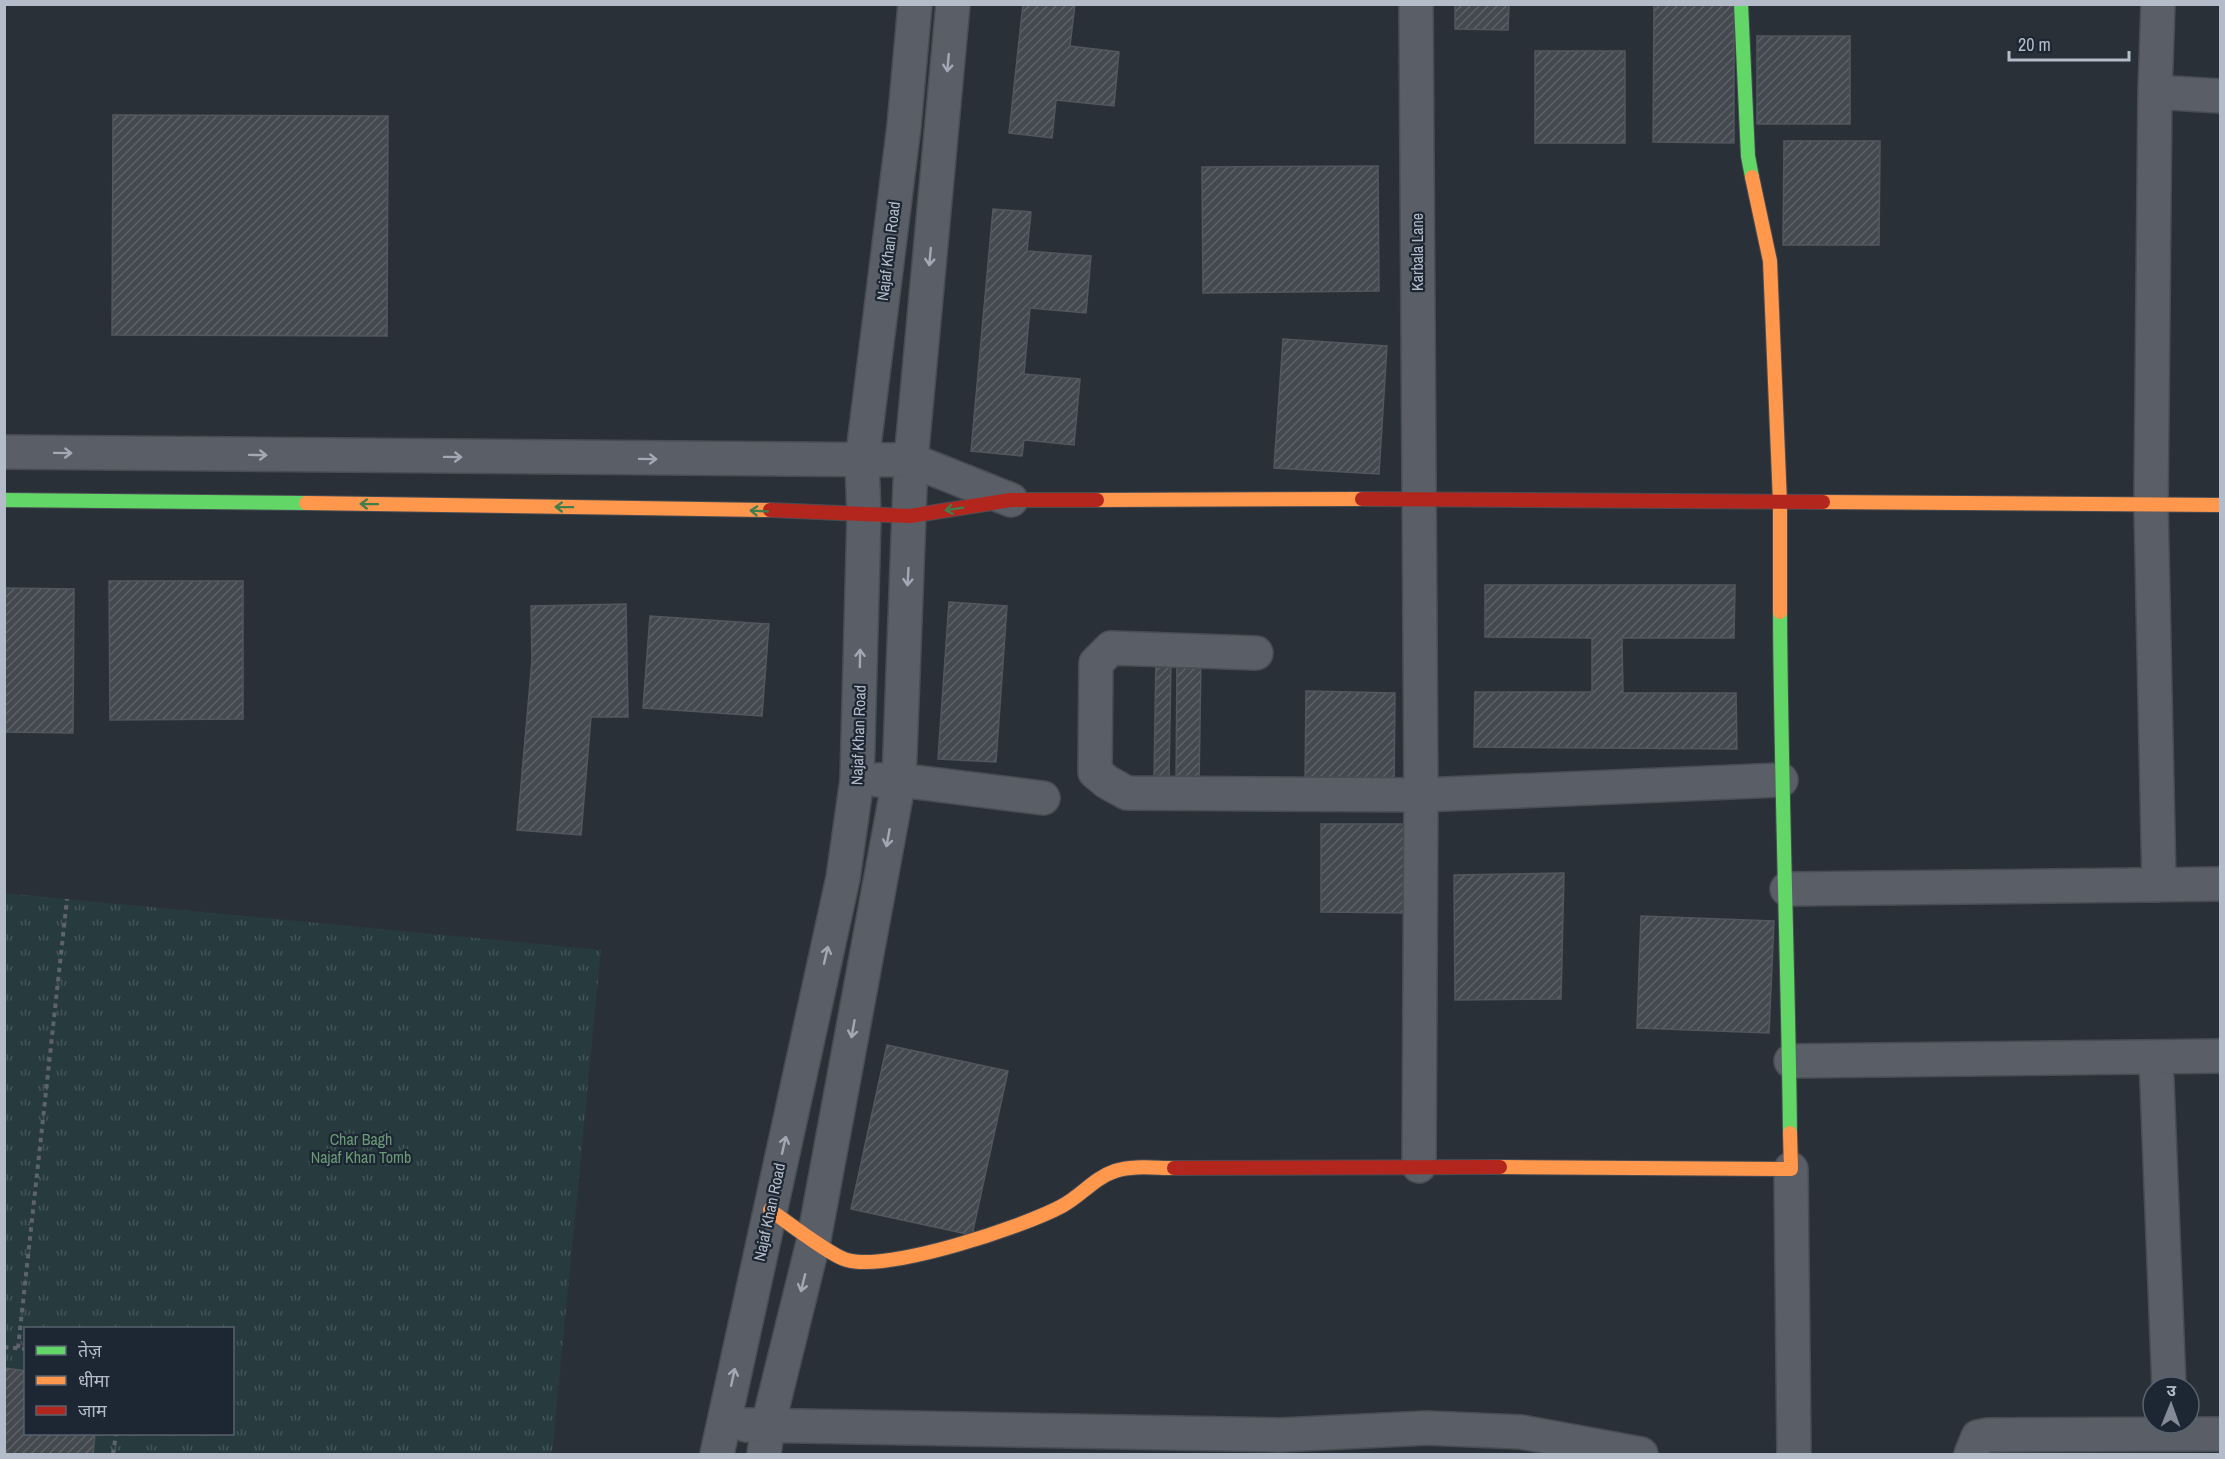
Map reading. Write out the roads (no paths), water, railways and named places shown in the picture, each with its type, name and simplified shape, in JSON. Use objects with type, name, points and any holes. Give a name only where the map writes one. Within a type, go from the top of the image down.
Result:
[{"type":"street","name":"Najaf Khan Road","points":[[720,1439],[843,878],[857,780],[864,516],[862,461],[904,126],[915,4]]},
{"type":"street","points":[[766,1440],[814,1239],[898,780],[911,460],[953,4]]},
{"type":"street","name":"Karbala Lane","points":[[1416,4],[1421,795],[1419,1166]]},
{"type":"street","points":[[1741,4],[1748,156],[1770,261],[1780,503],[1781,780],[1787,888],[1791,1061],[1794,1455]]},
{"type":"street","points":[[2158,4],[2151,505],[2159,885]]},
{"type":"street","points":[[2155,92],[2220,96]]},
{"type":"street","points":[[4,452],[911,460],[1011,500]]},
{"type":"street","points":[[4,500],[712,508],[864,516],[910,516],[1011,500],[1418,499],[2220,505]]},
{"type":"street","points":[[1256,653],[1111,648],[1096,663],[1095,772],[1126,794],[1421,795],[1781,780]]},
{"type":"street","points":[[857,780],[898,780],[1043,798]]},
{"type":"street","points":[[1787,888],[2220,884]]},
{"type":"street","points":[[1791,1061],[2220,1056]]},
{"type":"street","points":[[2156,1057],[2169,1375]]},
{"type":"street","points":[[770,1210],[846,1260],[864,1261],[976,1240],[1061,1207],[1106,1172],[1126,1168],[1419,1166],[1791,1169]]},
{"type":"street","points":[[1971,1455],[1978,1437],[1988,1435],[2141,1430]]},
{"type":"street","points":[[720,1439],[1281,1435],[1428,1441],[1521,1432],[1641,1455]]},
{"type":"street","points":[[2201,1432],[2220,1434]]},
{"type":"park label","name":"Char Bagh Najaf Khan Tomb","points":[[361,1148]]}]
